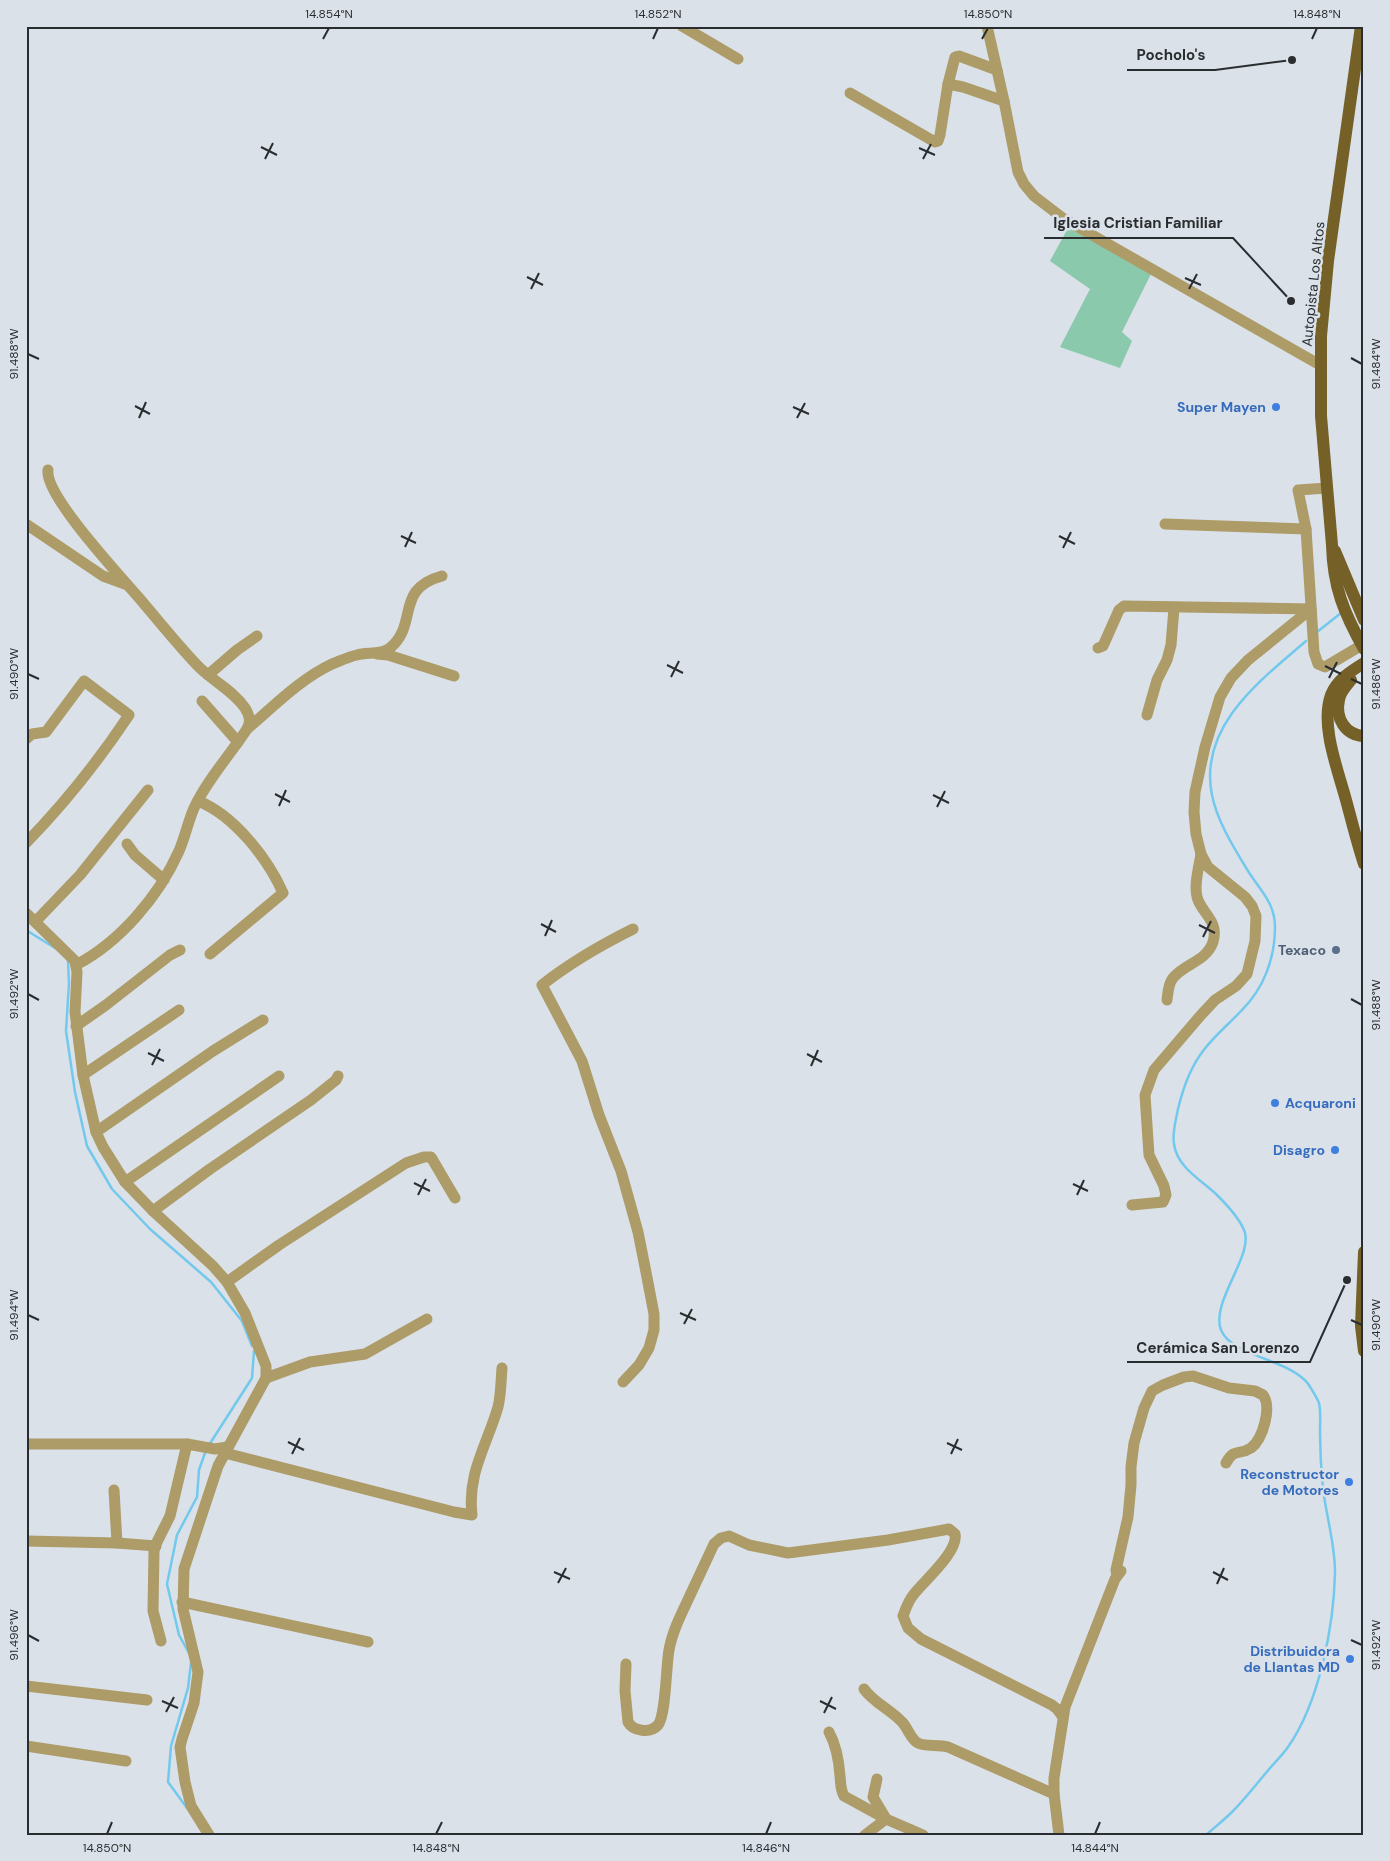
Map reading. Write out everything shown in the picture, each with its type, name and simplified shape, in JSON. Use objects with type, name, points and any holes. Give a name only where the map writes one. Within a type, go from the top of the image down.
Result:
[{"type":"main road","name":"Autopista Los Altos","points":[[1361,26],[1328,261],[1320,365],[1321,416],[1332,545],[1332,568],[1363,617]]},
{"type":"main road","name":"Autopista Los Altos","points":[[1343,587],[1349,622],[1363,647]]},
{"type":"main road","points":[[1364,663],[1352,670],[1338,684],[1331,695],[1327,711],[1331,742],[1364,864]]},
{"type":"main road","points":[[1364,671],[1350,680],[1338,700],[1338,708],[1343,726],[1352,734],[1364,736]]},
{"type":"main road","points":[[1364,1252],[1362,1319],[1364,1349]]},
{"type":"street","points":[[682,26],[738,59]]},
{"type":"street","points":[[987,26],[998,70],[1018,172],[1024,184],[1042,204],[1064,219],[1320,365]]},
{"type":"street","points":[[850,93],[934,142],[938,141],[940,135],[948,84],[953,61],[957,56],[998,70]]},
{"type":"street","points":[[948,84],[964,87],[1004,101]]},
{"type":"street","points":[[48,470],[48,479],[54,491],[99,553],[193,661],[236,697],[245,708],[250,719],[247,729]]},
{"type":"street","points":[[1327,488],[1298,490],[1306,529],[1316,661],[1320,666],[1330,666],[1363,647]]},
{"type":"street","points":[[26,524],[103,576],[125,584]]},
{"type":"street","points":[[1166,524],[1306,529]]},
{"type":"street","points":[[76,965],[107,944],[147,904],[164,880],[179,850],[198,802],[247,729],[317,672],[349,657],[385,651],[398,640],[404,627],[411,598],[417,588],[428,581],[442,576]]},
{"type":"street","points":[[1098,648],[1103,646],[1121,607],[1311,609]]},
{"type":"street","points":[[1147,715],[1157,680],[1169,652],[1174,608]]},
{"type":"street","points":[[1132,1205],[1163,1202],[1166,1195],[1164,1186],[1149,1155],[1145,1116],[1145,1094],[1154,1070],[1215,1000],[1236,986],[1244,978],[1250,969],[1255,941],[1256,916],[1252,906],[1245,897],[1208,867],[1201,854],[1196,834],[1195,792],[1205,747],[1220,697],[1231,678],[1248,660],[1311,609]]},
{"type":"street","points":[[208,675],[237,650],[257,636]]},
{"type":"street","points":[[373,653],[388,655],[454,676]]},
{"type":"street","points":[[26,739],[32,734],[44,733],[48,730],[84,681],[129,714],[101,755],[41,828],[26,843]]},
{"type":"street","points":[[202,702],[238,742]]},
{"type":"street","points":[[36,922],[80,875],[148,790]]},
{"type":"street","points":[[198,802],[210,806],[219,812],[242,833],[269,866],[283,893],[210,954]]},
{"type":"street","points":[[127,844],[135,855],[164,880]]},
{"type":"street","points":[[1166,1000],[1173,977],[1209,951],[1214,940],[1214,926],[1198,900],[1197,888],[1201,854]]},
{"type":"street","points":[[26,913],[71,956],[76,965],[76,1026],[83,1075],[96,1132],[110,1161],[125,1182],[153,1211],[213,1266],[227,1282],[245,1313],[266,1366],[266,1378],[222,1450],[184,1568],[182,1602],[198,1672],[194,1703],[180,1747],[184,1782],[191,1806],[209,1835]]},
{"type":"street","points":[[623,1382],[638,1365],[649,1348],[654,1330],[654,1314],[638,1232],[621,1171],[599,1115],[582,1061],[542,984],[576,960],[633,929]]},
{"type":"street","points":[[76,1026],[170,955],[180,950]]},
{"type":"street","points":[[83,1075],[179,1010]]},
{"type":"street","points":[[96,1132],[208,1054],[263,1020]]},
{"type":"street","points":[[125,1182],[278,1076]]},
{"type":"street","points":[[153,1211],[311,1100],[336,1080],[338,1076]]},
{"type":"street","points":[[227,1282],[279,1245],[406,1164],[424,1157],[431,1157],[456,1198]]},
{"type":"street","points":[[266,1378],[310,1362],[365,1354],[427,1319]]},
{"type":"street","points":[[26,1444],[190,1445],[222,1450],[360,1489],[472,1515],[471,1501],[474,1475],[484,1442],[499,1404],[502,1368]]},
{"type":"street","points":[[1117,1576],[1116,1570],[1128,1517],[1134,1443],[1144,1408],[1152,1391],[1184,1377],[1192,1376],[1230,1388],[1254,1391],[1263,1395],[1267,1405],[1260,1436],[1249,1449],[1232,1454],[1226,1463]]},
{"type":"street","points":[[161,1640],[153,1611],[152,1584],[156,1546],[170,1516],[190,1445]]},
{"type":"street","points":[[114,1490],[117,1543]]},
{"type":"street","points":[[626,1664],[625,1691],[628,1722],[635,1729],[654,1728],[662,1718],[672,1635],[714,1544],[721,1538],[729,1536],[749,1544],[788,1552],[888,1540],[949,1529],[955,1534],[955,1544],[906,1606],[903,1616],[908,1628],[921,1639],[1052,1705],[1063,1717]]},
{"type":"street","points":[[1059,1835],[1054,1794],[1056,1762],[1063,1717],[1073,1684],[1117,1576],[1126,1560],[1131,1536]]},
{"type":"street","points":[[26,1541],[156,1546]]},
{"type":"street","points":[[182,1602],[368,1642]]},
{"type":"street","points":[[26,1686],[147,1700]]},
{"type":"street","points":[[864,1689],[876,1702],[897,1716],[906,1726],[915,1742],[948,1747],[1054,1794]]},
{"type":"street","points":[[829,1732],[834,1742],[840,1776],[840,1789],[844,1796],[886,1819],[923,1835]]},
{"type":"street","points":[[26,1746],[126,1761]]},
{"type":"street","points":[[877,1779],[873,1796],[886,1819]]},
{"type":"street","points":[[865,1835],[886,1819]]},
{"type":"green space","points":[[1068,228],[1152,272],[1122,332],[1132,341],[1120,368],[1060,347],[1090,289],[1050,261]]},
{"type":"waterway","points":[[1317,632],[1341,613]]},
{"type":"waterway","points":[[1206,1835],[1245,1798],[1285,1751],[1299,1729],[1308,1709],[1323,1663],[1332,1616],[1334,1593],[1335,1561],[1322,1481],[1319,1403],[1309,1385],[1301,1376],[1237,1346],[1227,1339],[1221,1330],[1219,1319],[1226,1292],[1244,1252],[1246,1240],[1244,1230],[1236,1216],[1225,1203],[1185,1167],[1176,1153],[1174,1144],[1174,1126],[1191,1071],[1207,1046],[1250,1001],[1267,972],[1273,950],[1275,927],[1270,904],[1232,844],[1214,805],[1210,770],[1214,747],[1224,726],[1237,707],[1270,672],[1306,641]]},
{"type":"waterway","points":[[26,930],[55,948]]},
{"type":"waterway","points":[[68,961],[69,983],[66,1031],[75,1092],[87,1146],[112,1189],[150,1229],[211,1282],[242,1321],[252,1346]]},
{"type":"waterway","points":[[209,1445],[252,1378],[254,1351]]},
{"type":"waterway","points":[[189,1653],[179,1635],[167,1584],[177,1535],[197,1497],[199,1470],[206,1450]]},
{"type":"waterway","points":[[187,1808],[168,1782],[171,1746],[188,1688],[191,1663]]},
{"type":"place","name":"Pocholo's","points":[[1292,60]]},
{"type":"place","name":"Iglesia Cristian Familiar","points":[[1291,301]]},
{"type":"place","name":"Super Mayen","points":[[1276,407]]},
{"type":"place","name":"Texaco","points":[[1336,950]]},
{"type":"place","name":"Acquaroni","points":[[1275,1103]]},
{"type":"place","name":"Disagro","points":[[1335,1150]]},
{"type":"place","name":"Cerámica San Lorenzo","points":[[1347,1280]]},
{"type":"place","name":"Reconstructor de Motores","points":[[1349,1482]]},
{"type":"place","name":"Distribuidora de Llantas MD","points":[[1350,1659]]}]
